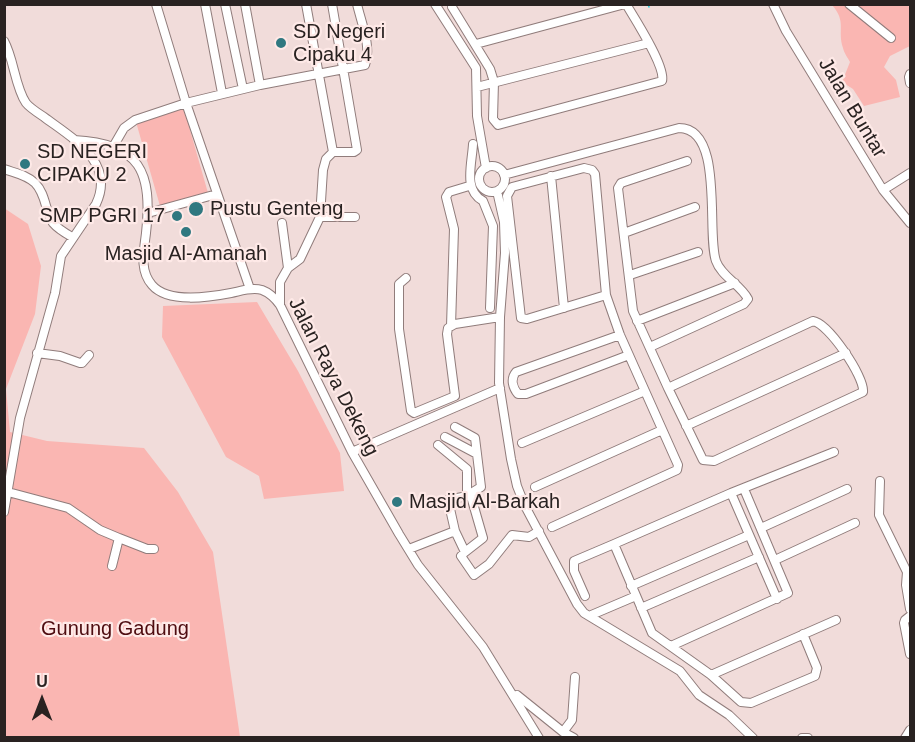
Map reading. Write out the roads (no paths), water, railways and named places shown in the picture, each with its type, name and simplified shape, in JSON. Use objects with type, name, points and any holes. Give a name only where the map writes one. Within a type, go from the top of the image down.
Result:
[{"type":"street","points":[[74,140],[86,140],[113,147],[128,153],[137,161],[147,188],[148,213],[143,268],[150,283],[158,291],[173,296],[189,297],[213,296],[250,289],[186,103],[156,4]]},
{"type":"street","points":[[205,4],[222,93]]},
{"type":"street","points":[[225,4],[243,89]]},
{"type":"street","points":[[306,4],[333,152]]},
{"type":"street","points":[[280,305],[280,282],[288,268],[300,259],[320,216],[323,170],[326,159],[333,152],[357,150],[332,4]]},
{"type":"street","points":[[113,147],[129,124],[186,103],[260,85],[363,66],[367,61],[366,44],[357,4]]},
{"type":"street","points":[[435,4],[476,68],[477,116],[486,168]]},
{"type":"street","points":[[460,4],[451,6],[490,69],[494,82],[493,119],[498,124],[659,84],[662,81],[663,74],[649,43],[626,4],[476,44]]},
{"type":"street","name":"Jalan Buntar","points":[[773,4],[786,31],[883,190],[910,223]]},
{"type":"street","points":[[849,4],[891,38]]},
{"type":"street","points":[[248,5],[260,85]]},
{"type":"street","points":[[4,41],[26,103],[74,140],[95,161],[100,183],[96,204],[61,256],[55,293],[20,418],[4,512]]},
{"type":"street","points":[[477,87],[649,43]]},
{"type":"street","points":[[910,74],[910,82]]},
{"type":"street","points":[[504,176],[680,128],[688,129],[699,139],[712,181],[712,247],[716,263],[748,299],[744,304],[650,347]]},
{"type":"street","points":[[473,144],[470,186],[476,197],[483,201],[493,226],[490,308]]},
{"type":"street","points":[[668,388],[813,321],[820,323],[846,354],[864,386],[861,394],[710,462],[703,460],[686,426],[668,388],[650,347],[637,321],[631,300],[619,185],[687,161]]},
{"type":"street","points":[[497,167],[504,176],[504,185],[497,191],[486,191],[480,185],[479,177],[486,168],[497,167]]},
{"type":"street","points":[[552,527],[677,470],[678,465],[620,335],[606,295],[595,174],[592,170],[584,168],[512,187],[507,196],[521,318],[527,319],[606,295]]},
{"type":"street","points":[[4,169],[27,177],[36,184],[51,220],[59,229],[72,237]]},
{"type":"street","points":[[883,190],[910,173]]},
{"type":"street","points":[[551,176],[564,308]]},
{"type":"street","points":[[406,278],[399,285],[399,329],[411,411],[414,413],[455,396],[447,334],[451,326],[454,229],[446,197],[449,192],[470,186]]},
{"type":"street","points":[[497,191],[504,222],[506,253],[500,317],[500,388],[517,486],[577,604],[589,616],[680,671],[699,694],[729,715],[753,738]]},
{"type":"street","points":[[148,213],[218,194]]},
{"type":"street","points":[[624,233],[695,207]]},
{"type":"street","points":[[320,216],[355,218]]},
{"type":"street","points":[[282,223],[288,268]]},
{"type":"street","points":[[630,275],[698,252]]},
{"type":"street","points":[[637,321],[735,283]]},
{"type":"street","name":"Jalan Raya Dekeng","points":[[250,289],[270,294],[280,305],[352,452],[418,565],[483,647],[505,679],[539,738]]},
{"type":"street","points":[[451,326],[500,317]]},
{"type":"street","points":[[620,335],[519,371],[514,374],[512,381],[515,390],[518,394],[526,394],[629,354]]},
{"type":"street","points":[[37,353],[60,356],[80,363],[89,355]]},
{"type":"street","points":[[686,426],[846,354]]},
{"type":"street","points":[[352,452],[512,381]]},
{"type":"street","points":[[500,388],[515,390]]},
{"type":"street","points":[[522,443],[645,391]]},
{"type":"street","points":[[455,427],[475,438],[481,487],[469,494],[448,500],[455,531],[465,552]]},
{"type":"street","points":[[535,487],[662,430]]},
{"type":"street","points":[[445,437],[477,454]]},
{"type":"street","points":[[438,446],[467,469],[469,494],[483,538],[461,556],[474,575],[489,564],[512,535],[529,537],[539,531]]},
{"type":"street","points":[[585,596],[574,571],[574,561],[731,493],[834,452]]},
{"type":"street","points":[[880,481],[879,515],[909,572],[906,585],[910,609]]},
{"type":"street","points":[[671,646],[787,594],[788,591],[744,489]]},
{"type":"street","points":[[761,528],[847,489]]},
{"type":"street","points":[[8,492],[68,508],[100,530],[147,549],[154,549]]},
{"type":"street","points":[[731,493],[777,599]]},
{"type":"street","points":[[775,560],[855,523]]},
{"type":"street","points":[[409,549],[455,531]]},
{"type":"street","points":[[631,586],[749,535]]},
{"type":"street","points":[[112,566],[119,538]]},
{"type":"street","points":[[614,544],[652,633],[711,675],[741,702],[748,704],[814,676],[818,671],[803,634]]},
{"type":"street","points":[[641,608],[759,557]]},
{"type":"street","points":[[589,616],[636,596]]},
{"type":"street","points":[[910,616],[904,623],[910,654]]},
{"type":"street","points":[[711,675],[836,620]]},
{"type":"street","points":[[563,732],[572,720],[575,676]]},
{"type":"street","points":[[513,693],[574,738]]},
{"type":"street","points":[[905,738],[910,730]]},
{"type":"street","points":[[802,738],[808,738]]},
{"type":"place","name":"SD Negeri Cipaku 4","points":[[281,43]]},
{"type":"place","name":"SD NEGERI CIPAKU 2","points":[[25,164]]},
{"type":"place","name":"Pustu Genteng","points":[[196,209]]},
{"type":"place","name":"SMP PGRI 17","points":[[177,216]]},
{"type":"place","name":"Masjid Al-Amanah","points":[[186,232]]},
{"type":"place","name":"Masjid Al-Barkah","points":[[397,502]]},
{"type":"park label","name":"Gunung Gadung","points":[[115,629]]}]
